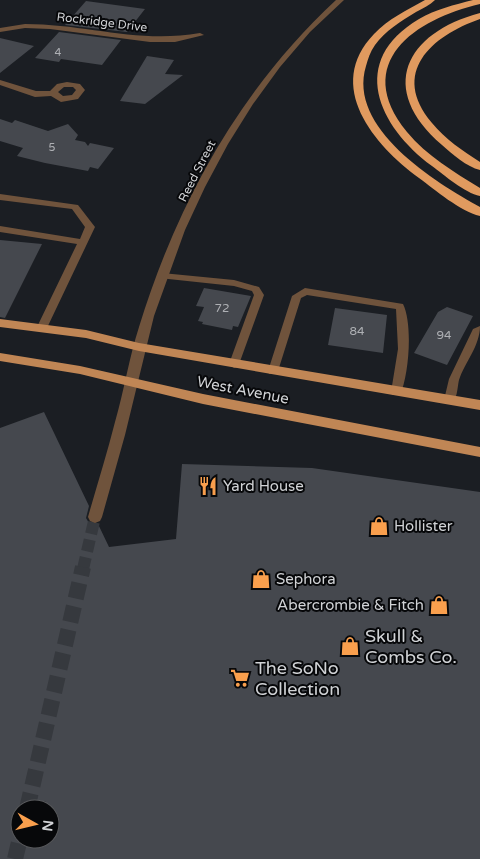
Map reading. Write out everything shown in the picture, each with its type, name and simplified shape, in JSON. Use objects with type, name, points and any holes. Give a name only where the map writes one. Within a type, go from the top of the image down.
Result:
[{"type":"highway","points":[[431,0],[400,18],[375,39],[366,52],[360,66],[358,80],[359,95],[370,124],[397,156],[440,189],[480,212]]},
{"type":"highway","points":[[480,1],[431,16],[406,33],[387,56],[382,68],[381,81],[386,108],[404,135],[436,164],[480,193]]},
{"type":"highway","points":[[480,16],[453,25],[429,40],[414,61],[410,84],[415,106],[432,129],[461,155],[480,167]]},
{"type":"main road","name":"West Avenue","points":[[0,323],[86,334],[140,347],[234,364],[480,405]]},
{"type":"main road","name":"West Avenue","points":[[0,356],[80,370],[203,399],[480,452]]},
{"type":"street","name":"Reed Street","points":[[95,517],[148,317],[162,276],[187,217],[244,110],[277,64],[314,24],[340,0]]},
{"type":"street","name":"Rockridge Drive","points":[[0,30],[37,25],[169,41],[200,35]]},
{"type":"street","points":[[0,82],[35,94],[53,93]]},
{"type":"lane","points":[[0,197],[75,207],[90,227],[81,242],[42,327]]},
{"type":"lane","points":[[0,229],[81,242]]},
{"type":"lane","points":[[162,276],[234,283],[256,289],[259,295],[234,364]]},
{"type":"lane","points":[[273,371],[297,296],[305,291],[400,306],[403,320],[402,370],[396,392]]},
{"type":"lane","points":[[449,400],[454,379],[477,332],[480,330]]},
{"type":"building","points":[[86,1],[145,9],[127,32],[65,25]]},
{"type":"building","points":[[59,32],[121,40],[102,65],[61,59],[59,62],[35,58]]},
{"type":"building","points":[[0,38],[34,46],[0,73]]},
{"type":"building","points":[[147,56],[174,60],[165,74],[183,75],[145,104],[120,101]]},
{"type":"building","points":[[0,119],[12,123],[15,120],[48,131],[68,124],[78,135],[75,140],[85,142],[88,146],[90,143],[114,148],[98,169],[90,167],[88,171],[17,156],[23,148],[0,141]]},
{"type":"building","points":[[0,240],[42,244],[5,318],[0,317]]},
{"type":"building","points":[[204,288],[251,296],[238,327],[233,326],[232,330],[202,324],[203,322],[198,321],[204,307],[196,306]]},
{"type":"building","points":[[447,307],[473,316],[447,365],[414,353],[438,312]]},
{"type":"building","points":[[335,308],[387,315],[383,353],[328,345]]},
{"type":"building","name":"The SoNo Collection","points":[[44,412],[89,506],[86,518],[89,523],[98,524],[109,547],[176,539],[182,464],[312,468],[480,492],[480,859],[0,859],[0,428]]},
{"type":"tunnel","points":[[83,569],[95,517]]},
{"type":"tunnel","points":[[29,799],[83,567]]},
{"type":"tunnel","points":[[15,859],[17,849]]},
{"type":"place","name":"Yard House","points":[[208,486]]},
{"type":"place","name":"Hollister","points":[[379,526]]},
{"type":"place","name":"Sephora","points":[[261,579]]},
{"type":"place","name":"Abercrombie & Fitch","points":[[439,605]]},
{"type":"place","name":"Skull & Combs Co.","points":[[350,646]]},
{"type":"place","name":"The SoNo Collection","points":[[240,678]]}]
